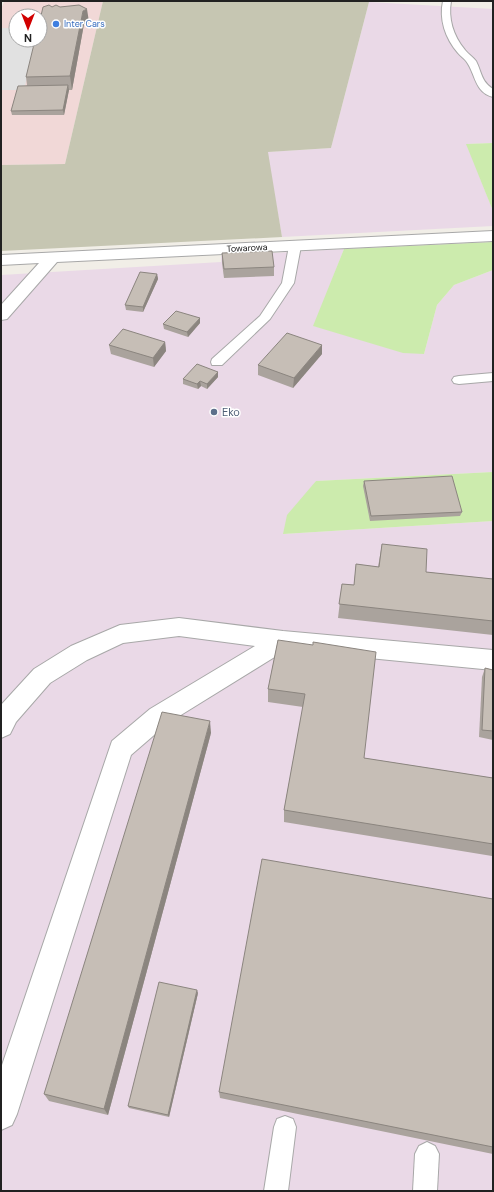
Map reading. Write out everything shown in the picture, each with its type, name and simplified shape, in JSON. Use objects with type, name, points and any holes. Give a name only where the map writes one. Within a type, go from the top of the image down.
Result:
[{"type":"street","name":"Towarowa","points":[[1,260],[493,236]]},
{"type":"street","points":[[1,316],[53,257]]},
{"type":"street","points":[[1,727],[7,715],[42,676],[79,653],[120,634],[179,627],[283,640],[493,660]]},
{"type":"street","points":[[1,1114],[121,749],[159,716],[283,640]]},
{"type":"lane","points":[[447,1],[445,12],[448,29],[460,50],[472,61],[481,85],[493,94]]},
{"type":"lane","points":[[217,362],[264,319],[288,283],[295,246]]},
{"type":"lane","points":[[459,380],[493,377]]},
{"type":"lane","points":[[276,1191],[285,1128]]},
{"type":"lane","points":[[424,1191],[427,1154]]},
{"type":"shaded area","points":[[103,1],[65,164],[1,165],[1,9],[4,2]]},
{"type":"shaded area","points":[[103,1],[369,2],[331,148],[268,152],[282,237],[1,251],[1,165],[65,164]]},
{"type":"shaded area","points":[[369,2],[493,9],[493,143],[467,144],[493,211],[493,226],[282,237],[267,152],[331,148]]},
{"type":"shaded area","points":[[1,28],[8,28],[8,48],[34,48],[24,90],[1,90]]},
{"type":"shaded area","points":[[344,249],[314,326],[424,354],[437,305],[454,285],[493,270],[493,472],[316,481],[283,534],[493,521],[493,1191],[1,1191],[1,275],[221,262],[221,256]]},
{"type":"green space","points":[[493,143],[493,211],[466,144]]},
{"type":"green space","points":[[493,242],[493,270],[454,285],[437,305],[424,354],[403,353],[313,326],[344,249]]},
{"type":"green space","points":[[493,472],[493,521],[283,534],[287,515],[316,481]]},
{"type":"building","points":[[49,5],[52,7],[56,5],[60,7],[79,5],[87,9],[83,11],[70,76],[26,77],[33,48],[48,48],[48,8],[43,7]]},
{"type":"building","points":[[68,85],[63,110],[11,111],[18,86]]},
{"type":"building","points":[[272,251],[274,267],[224,269],[222,253]]},
{"type":"building","points":[[140,272],[157,274],[143,307],[125,305]]},
{"type":"building","points":[[176,311],[200,318],[187,332],[163,324]]},
{"type":"building","points":[[123,329],[165,342],[153,358],[109,345]]},
{"type":"building","points":[[287,333],[322,345],[294,378],[258,365]]},
{"type":"building","points":[[197,364],[218,372],[207,384],[200,381],[197,384],[183,379]]},
{"type":"building","points":[[452,476],[462,512],[371,516],[364,481]]},
{"type":"building","points":[[382,544],[427,549],[426,572],[493,579],[493,621],[339,604],[342,584],[354,585],[356,564],[379,567]]},
{"type":"building","points":[[278,640],[313,645],[313,642],[376,652],[364,758],[493,778],[493,844],[284,810],[305,694],[268,689]]},
{"type":"building","points":[[485,668],[493,670],[493,731],[482,730]]},
{"type":"building","points":[[162,712],[210,721],[104,1109],[44,1094]]},
{"type":"building","points":[[262,859],[493,899],[493,1147],[219,1092]]},
{"type":"building","points":[[159,982],[197,990],[168,1115],[128,1106]]},
{"type":"place","name":"Inter Cars","points":[[56,24]]},
{"type":"place","name":"Eko","points":[[214,412]]}]
